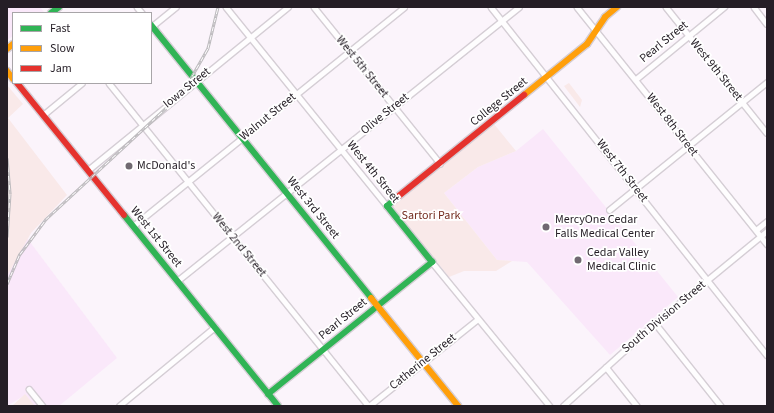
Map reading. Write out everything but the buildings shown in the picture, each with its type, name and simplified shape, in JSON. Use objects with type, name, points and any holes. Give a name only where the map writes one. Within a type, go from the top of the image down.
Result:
[{"type":"street","points":[[152,25],[176,7]]},
{"type":"street","name":"West 4th Street","points":[[226,7],[550,406]]},
{"type":"street","name":"Iowa Street","points":[[88,170],[142,124],[288,7]]},
{"type":"street","name":"West 5th Street","points":[[314,7],[440,163]]},
{"type":"street","name":"Walnut Street","points":[[133,226],[403,7]]},
{"type":"street","name":"West 7th Street","points":[[491,7],[767,355]]},
{"type":"street","name":"Olive Street","points":[[177,281],[519,7]]},
{"type":"street","name":"West 8th Street","points":[[577,7],[598,31],[767,244]]},
{"type":"street","name":"College Street","points":[[387,206],[547,77],[598,31],[605,17],[617,7]]},
{"type":"street","name":"West 9th Street","points":[[666,7],[767,134]]},
{"type":"street","name":"Pearl Street","points":[[636,79],[724,7]]},
{"type":"street","points":[[754,7],[767,24]]},
{"type":"street","name":"West 3rd Street","points":[[152,27],[458,406]]},
{"type":"street","points":[[609,210],[767,82]]},
{"type":"street","name":"West 1st Street","points":[[18,84],[278,406]]},
{"type":"street","points":[[43,115],[81,84]]},
{"type":"street","name":"West 2nd Street","points":[[110,84],[369,406]]},
{"type":"street","points":[[756,230],[767,221]]},
{"type":"street","name":"South Division Street","points":[[563,406],[655,323],[767,231]]},
{"type":"street","name":"Pearl Street","points":[[268,394],[432,262]]},
{"type":"street","name":"Catherine Street","points":[[369,406],[478,319]]},
{"type":"street","points":[[655,323],[721,406]]},
{"type":"street","points":[[119,406],[215,327]]},
{"type":"street","points":[[606,367],[637,406]]},
{"type":"street","points":[[29,389],[43,406]]},
{"type":"shaded area","points":[[7,7],[40,7],[44,12],[12,12],[12,37],[7,40]]},
{"type":"shaded area","name":"MercyOne Cedar Falls Medical Center","points":[[543,129],[678,297],[610,355],[527,262],[497,260],[444,193],[478,167],[516,151]]},
{"type":"shaded area","points":[[27,238],[117,358],[59,406],[35,406],[25,395],[7,406],[7,276],[15,253]]},
{"type":"green space","points":[[569,83],[582,100],[580,107],[564,86]]},
{"type":"green space","points":[[7,85],[23,104],[8,118],[67,195],[31,233],[7,276]]},
{"type":"green space","name":"Sartori Park","points":[[494,124],[516,151],[478,167],[444,193],[497,260],[512,261],[496,271],[464,271],[449,277],[392,206]]},
{"type":"green space","points":[[25,394],[35,406],[12,406]]},
{"type":"railway","points":[[7,284],[20,254],[46,219],[183,92],[208,48],[218,7]]},
{"type":"railway","points":[[7,158],[10,194],[7,237]]},
{"type":"traffic: fast","points":[[52,12],[59,7]]},
{"type":"traffic: fast","points":[[152,26],[371,298]]},
{"type":"traffic: fast","points":[[268,394],[432,262],[387,206],[395,199]]},
{"type":"traffic: fast","points":[[124,215],[278,406]]},
{"type":"traffic: slow","points":[[524,95],[587,44],[605,17],[617,7]]},
{"type":"traffic: slow","points":[[7,49],[12,45]]},
{"type":"traffic: slow","points":[[7,71],[12,78]]},
{"type":"traffic: slow","points":[[371,298],[458,406]]},
{"type":"traffic: jam","points":[[18,84],[124,215]]},
{"type":"traffic: jam","points":[[395,199],[524,95]]},
{"type":"place","name":"McDonald's","points":[[129,166]]},
{"type":"place","name":"MercyOne Cedar Falls Medical Center","points":[[546,227]]},
{"type":"place","name":"Cedar Valley Medical Clinic","points":[[578,260]]}]
